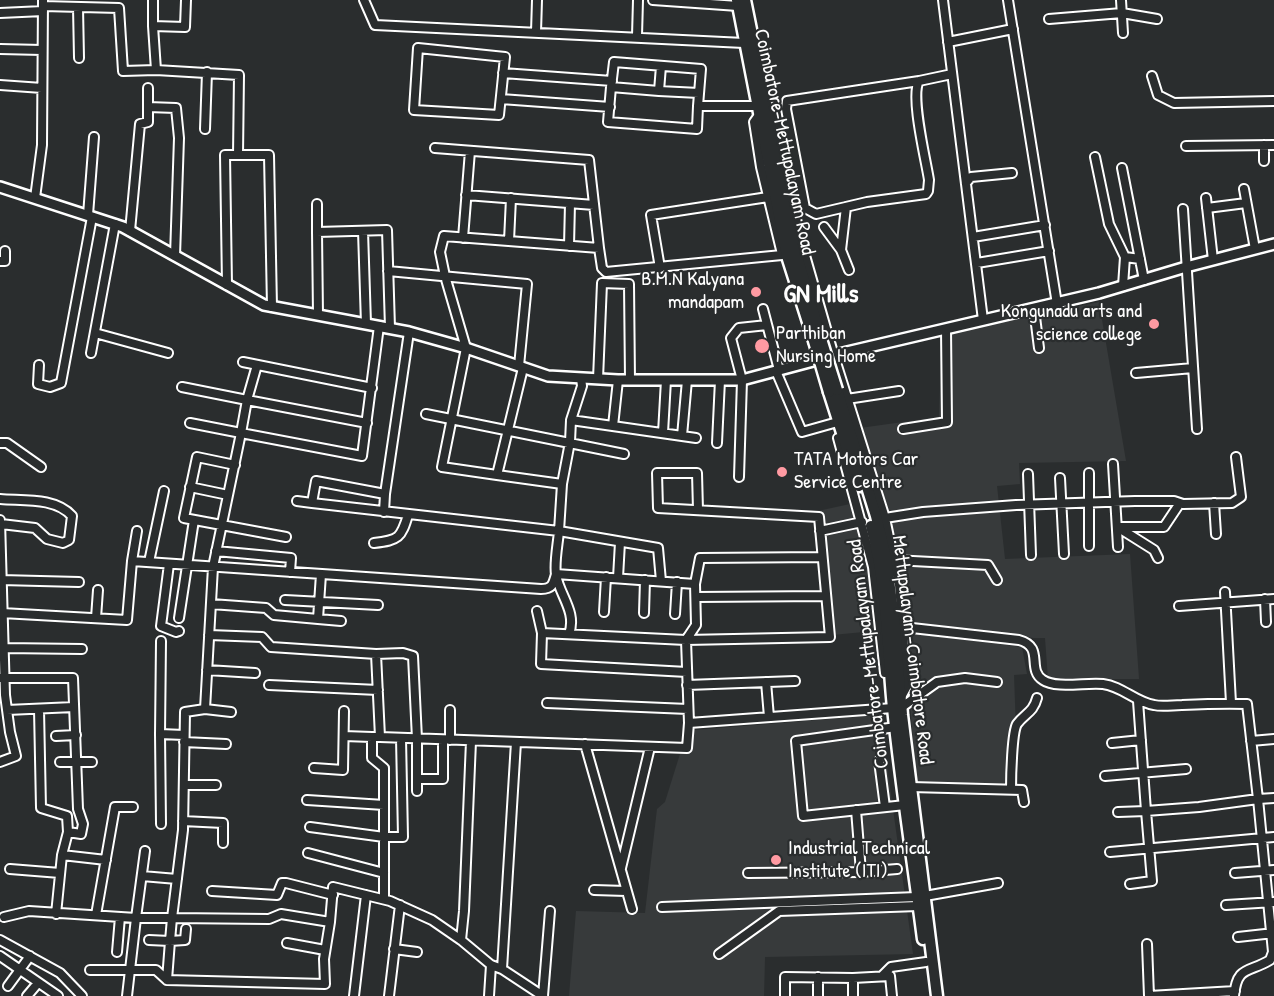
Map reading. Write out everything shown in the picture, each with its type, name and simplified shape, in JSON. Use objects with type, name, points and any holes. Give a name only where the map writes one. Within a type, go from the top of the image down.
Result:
[{"type":"highway","name":"Coimbatore-Mettupalayam Road","points":[[740,2],[744,43],[761,110]]},
{"type":"highway","name":"Mettupalayam-Coimbatore Road","points":[[740,2],[781,206],[890,585],[897,702],[911,787],[920,900],[937,996]]},
{"type":"highway","name":"Coimbatore-Mettupalayam Road","points":[[897,702],[896,728],[920,900],[930,996]]},
{"type":"main road","points":[[0,187],[115,224],[264,305],[409,332],[466,348],[548,376],[618,380],[742,380],[983,320],[1057,304],[1274,244]]},
{"type":"street","points":[[153,0],[156,70]]},
{"type":"street","points":[[153,26],[185,27],[186,0]]},
{"type":"street","points":[[364,0],[375,25],[744,43]]},
{"type":"street","points":[[536,32],[537,0]]},
{"type":"street","points":[[637,36],[638,0]]},
{"type":"street","points":[[653,0],[740,2]]},
{"type":"street","points":[[943,0],[983,320]]},
{"type":"street","points":[[1008,0],[1057,304]]},
{"type":"street","points":[[1121,0],[1123,33]]},
{"type":"street","points":[[0,13],[43,6],[78,7],[119,4],[123,70],[239,75],[238,155]]},
{"type":"street","points":[[35,198],[42,145],[43,6]]},
{"type":"street","points":[[78,7],[79,58]]},
{"type":"street","points":[[1049,19],[1122,13],[1157,20]]},
{"type":"street","points":[[948,42],[1013,29]]},
{"type":"street","points":[[418,48],[505,57],[501,99],[499,115],[414,110],[418,48]]},
{"type":"street","points":[[0,49],[42,50]]},
{"type":"street","points":[[614,62],[661,66],[700,69],[697,129],[608,122],[614,62]]},
{"type":"street","points":[[659,91],[661,66]]},
{"type":"street","points":[[205,129],[207,72]]},
{"type":"street","points":[[503,73],[659,91],[699,93]]},
{"type":"street","points":[[919,81],[916,87],[916,106],[929,180],[928,191],[919,196],[867,202],[816,214],[805,208],[786,109],[788,101],[952,74]]},
{"type":"street","points":[[1152,76],[1158,94],[1174,103],[1274,101]]},
{"type":"street","points":[[0,85],[42,88]]},
{"type":"street","points":[[130,231],[140,124],[148,123],[148,88]]},
{"type":"street","points":[[501,99],[610,107]]},
{"type":"street","points":[[698,106],[761,110],[776,121],[800,238],[885,518],[894,560],[903,627],[907,686],[897,702]]},
{"type":"street","points":[[148,108],[176,108],[179,138],[175,256]]},
{"type":"street","points":[[761,110],[754,122],[768,197],[782,255],[816,361],[862,522],[873,567],[886,687],[897,702]]},
{"type":"street","points":[[39,365],[38,384],[50,387],[61,383],[90,216],[94,136]]},
{"type":"street","points":[[1264,145],[1264,161]]},
{"type":"street","points":[[1186,146],[1274,145]]},
{"type":"street","points":[[435,148],[589,160],[602,268],[606,272],[782,255]]},
{"type":"street","points":[[463,238],[470,151]]},
{"type":"street","points":[[228,285],[225,155],[269,155],[272,307]]},
{"type":"street","points":[[1095,157],[1109,224],[1125,257],[1123,286]]},
{"type":"street","points":[[1122,168],[1144,280]]},
{"type":"street","points":[[966,183],[971,177],[1012,173]]},
{"type":"street","points":[[1244,189],[1255,249]]},
{"type":"street","points":[[466,195],[594,205]]},
{"type":"street","points":[[660,267],[651,215],[768,197]]},
{"type":"street","points":[[509,241],[511,198]]},
{"type":"street","points":[[1206,198],[1213,260]]},
{"type":"street","points":[[569,246],[570,203]]},
{"type":"street","points":[[1207,208],[1246,203]]},
{"type":"street","points":[[317,204],[318,315]]},
{"type":"street","points":[[841,250],[846,207]]},
{"type":"street","points":[[1183,209],[1197,429]]},
{"type":"street","points":[[91,353],[115,224]]},
{"type":"street","points":[[973,237],[1045,225]]},
{"type":"street","points":[[824,227],[841,250],[849,270]]},
{"type":"street","points":[[363,231],[366,324]]},
{"type":"street","points":[[317,232],[387,231],[390,328]]},
{"type":"street","points":[[562,484],[442,467],[466,348],[440,252],[444,236],[599,248]]},
{"type":"street","points":[[0,261],[5,261],[5,251]]},
{"type":"street","points":[[976,263],[1049,251]]},
{"type":"street","points":[[1125,257],[1140,259]]},
{"type":"street","points":[[388,271],[527,284],[521,367],[497,475]]},
{"type":"street","points":[[429,272],[445,276]]},
{"type":"street","points":[[598,379],[602,283],[611,283],[629,284],[630,380]]},
{"type":"street","points":[[763,309],[777,371],[802,432],[834,423]]},
{"type":"street","points":[[1034,309],[1039,348]]},
{"type":"street","points":[[739,477],[742,380],[731,338],[739,328],[767,324]]},
{"type":"street","points":[[190,423],[362,456],[379,326]]},
{"type":"street","points":[[903,429],[947,422],[946,329]]},
{"type":"street","points":[[384,512],[409,332]]},
{"type":"street","points":[[95,333],[168,353]]},
{"type":"street","points":[[243,362],[372,388]]},
{"type":"street","points":[[205,709],[213,567],[242,434],[247,400],[257,365]]},
{"type":"street","points":[[1136,373],[1193,368]]},
{"type":"street","points":[[132,561],[549,589],[553,585],[556,574],[562,484],[570,442],[571,420],[582,386],[581,378]]},
{"type":"street","points":[[612,426],[618,380]]},
{"type":"street","points":[[663,434],[666,380]]},
{"type":"street","points":[[682,436],[687,380]]},
{"type":"street","points":[[717,443],[720,380]]},
{"type":"street","points":[[182,387],[367,423]]},
{"type":"street","points":[[847,399],[899,391]]},
{"type":"street","points":[[426,414],[624,454]]},
{"type":"street","points":[[571,420],[696,438]]},
{"type":"street","points":[[0,443],[7,443],[41,467]]},
{"type":"street","points":[[235,465],[197,457],[184,518],[286,537]]},
{"type":"street","points":[[885,518],[923,512],[1029,505],[1174,501],[1232,503],[1241,497],[1236,457]]},
{"type":"street","points":[[1113,464],[1118,547]]},
{"type":"street","points":[[542,633],[686,639],[830,637],[819,517],[658,508],[657,473],[697,474],[698,510]]},
{"type":"street","points":[[1089,473],[1089,546]]},
{"type":"street","points":[[1028,474],[1030,555]]},
{"type":"street","points":[[1060,478],[1064,554]]},
{"type":"street","points":[[312,503],[316,481],[385,494]]},
{"type":"street","points":[[190,487],[228,495]]},
{"type":"street","points":[[149,562],[164,491]]},
{"type":"street","points":[[0,499],[53,504],[68,510],[72,516],[69,540],[63,543],[47,540],[35,528],[0,522],[1,625],[4,648],[2,678],[5,708],[16,756],[0,762]]},
{"type":"street","points":[[297,501],[559,531],[658,548],[661,581]]},
{"type":"street","points":[[1118,527],[1164,527],[1180,503]]},
{"type":"street","points":[[1214,503],[1216,534]]},
{"type":"street","points":[[374,543],[393,540],[402,534],[408,515]]},
{"type":"street","points":[[179,618],[194,520]]},
{"type":"street","points":[[820,531],[862,522]]},
{"type":"street","points":[[1118,527],[1154,550],[1158,558]]},
{"type":"street","points":[[2,613],[127,620],[137,531]]},
{"type":"street","points":[[618,578],[620,542]]},
{"type":"street","points":[[216,551],[291,558],[290,572]]},
{"type":"street","points":[[344,736],[687,748],[689,723],[686,639],[696,625],[695,584],[700,558],[822,557]]},
{"type":"street","points":[[894,560],[988,565],[997,580]]},
{"type":"street","points":[[169,564],[162,626],[176,632],[179,631]]},
{"type":"street","points":[[318,619],[321,574]]},
{"type":"street","points":[[556,574],[695,584]]},
{"type":"street","points":[[556,574],[572,616],[569,634]]},
{"type":"street","points":[[1,576],[79,582]]},
{"type":"street","points":[[604,612],[606,577]]},
{"type":"street","points":[[644,613],[645,580]]},
{"type":"street","points":[[675,614],[677,582]]},
{"type":"street","points":[[96,618],[98,590]]},
{"type":"street","points":[[1224,592],[1231,703]]},
{"type":"street","points":[[696,597],[826,596]]},
{"type":"street","points":[[1264,599],[1266,622]]},
{"type":"street","points":[[1179,606],[1274,599]]},
{"type":"street","points":[[285,600],[378,605]]},
{"type":"street","points":[[211,604],[266,608],[274,615],[341,621]]},
{"type":"street","points":[[537,611],[542,633],[541,664],[687,672]]},
{"type":"street","points":[[903,627],[1029,643],[1033,650],[1037,673],[1044,681],[1057,684],[1103,684],[1117,687],[1138,701],[1155,706],[1247,704],[1262,837],[1270,870],[1273,952],[1270,961],[1240,974],[1235,982],[1234,993],[1150,996],[1147,944]]},
{"type":"street","points":[[209,635],[262,637],[271,647],[410,654],[413,656],[417,791]]},
{"type":"street","points":[[161,641],[161,824]]},
{"type":"street","points":[[4,648],[82,649]]},
{"type":"street","points":[[376,654],[378,690],[376,737],[372,758],[384,768],[384,899]]},
{"type":"street","points":[[207,670],[255,673]]},
{"type":"street","points":[[2,678],[73,678],[78,809],[82,824],[81,834],[68,832]]},
{"type":"street","points":[[689,723],[769,717],[897,702],[937,682],[965,678],[997,682]]},
{"type":"street","points":[[687,685],[795,681]]},
{"type":"street","points":[[766,682],[769,717]]},
{"type":"street","points":[[268,685],[378,690]]},
{"type":"street","points":[[1011,789],[1016,725],[1035,708],[1037,698]]},
{"type":"street","points":[[1130,884],[1152,881],[1138,701]]},
{"type":"street","points":[[547,703],[688,709]]},
{"type":"street","points":[[5,708],[74,707]]},
{"type":"street","points":[[39,709],[41,808],[67,816],[68,832],[62,855],[56,914]]},
{"type":"street","points":[[167,980],[183,821],[184,712],[205,709],[231,712]]},
{"type":"street","points":[[417,779],[443,779],[450,710]]},
{"type":"street","points":[[314,768],[343,770],[344,711]]},
{"type":"street","points":[[896,728],[796,741],[802,816],[905,805]]},
{"type":"street","points":[[0,732],[10,732]]},
{"type":"street","points":[[160,734],[226,744]]},
{"type":"street","points":[[56,736],[76,735]]},
{"type":"street","points":[[310,827],[384,837],[403,837],[401,738]]},
{"type":"street","points":[[1112,743],[1141,740]]},
{"type":"street","points":[[1251,741],[1274,740]]},
{"type":"street","points":[[461,940],[471,741]]},
{"type":"street","points":[[489,996],[498,966],[516,742]]},
{"type":"street","points":[[585,744],[632,909]]},
{"type":"street","points":[[621,871],[650,747]]},
{"type":"street","points":[[879,761],[885,807]]},
{"type":"street","points":[[60,762],[92,762]]},
{"type":"street","points":[[1105,776],[1186,769]]},
{"type":"street","points":[[184,785],[216,785]]},
{"type":"street","points":[[911,787],[1022,790],[1024,802]]},
{"type":"street","points":[[1118,812],[1199,807],[1274,798]]},
{"type":"street","points":[[307,800],[384,805]]},
{"type":"street","points":[[96,915],[114,807],[133,807]]},
{"type":"street","points":[[856,810],[861,872]]},
{"type":"street","points":[[183,821],[223,823],[223,843]]},
{"type":"street","points":[[1110,852],[1274,837]]},
{"type":"street","points":[[127,996],[145,851]]},
{"type":"street","points":[[308,853],[384,873]]},
{"type":"street","points":[[62,855],[106,860]]},
{"type":"street","points":[[10,869],[60,873]]},
{"type":"street","points":[[748,873],[861,872],[897,869]]},
{"type":"street","points":[[1235,873],[1270,870]]},
{"type":"street","points":[[142,876],[177,879]]},
{"type":"street","points":[[212,891],[277,895],[282,884],[286,883],[333,895]]},
{"type":"street","points":[[719,954],[779,911],[920,900],[998,883]]},
{"type":"street","points":[[90,970],[156,970],[167,980],[325,984],[325,950],[333,887],[384,899],[432,920],[533,992],[543,996],[550,911]]},
{"type":"street","points":[[594,890],[626,891]]},
{"type":"street","points":[[354,996],[366,895]]},
{"type":"street","points":[[662,907],[920,900]]},
{"type":"street","points":[[1226,905],[1271,902]]},
{"type":"street","points":[[389,996],[400,905]]},
{"type":"street","points":[[4,917],[29,911],[136,918],[269,919],[281,914],[330,922]]},
{"type":"street","points":[[117,952],[120,917]]},
{"type":"street","points":[[149,940],[185,940],[186,929]]},
{"type":"street","points":[[1238,937],[1272,933]]},
{"type":"street","points":[[0,940],[60,973],[82,996]]},
{"type":"street","points":[[287,943],[325,950]]},
{"type":"street","points":[[394,949],[417,952]]},
{"type":"street","points":[[0,956],[58,996]]},
{"type":"street","points":[[8,986],[30,956]]},
{"type":"street","points":[[882,976],[891,967],[926,962]]},
{"type":"street","points":[[785,996],[785,977],[890,976],[892,996]]},
{"type":"street","points":[[818,977],[818,996]]},
{"type":"street","points":[[853,978],[853,996]]},
{"type":"street","points":[[27,996],[38,982]]},
{"type":"shaded area","points":[[1099,302],[1126,461],[1019,463],[1020,484],[997,486],[1005,559],[1130,554],[1139,679],[1048,679],[1045,638],[906,624],[886,513],[860,428],[939,417],[942,335]]},
{"type":"shaded area","points":[[850,504],[854,520],[822,527],[818,511]]},
{"type":"shaded area","points":[[857,526],[868,570],[874,631],[832,635],[822,533]]},
{"type":"shaded area","points":[[905,632],[1022,647],[1027,674],[1014,675],[1018,789],[916,784]]},
{"type":"shaded area","name":"Industrial Technical Institute (ITI)","points":[[880,715],[913,954],[765,957],[764,996],[569,996],[576,911],[645,913],[657,809],[665,802],[680,754],[686,754],[694,730]]},
{"type":"place","name":"B.M.N Kalyana mandapam","points":[[756,292]]},
{"type":"place","name":"Kongunadu arts and science college","points":[[1154,324]]},
{"type":"place","name":"Parthiban Nursing Home","points":[[762,346]]},
{"type":"place","name":"TATA Motors Car Service Centre","points":[[782,472]]},
{"type":"place","name":"Industrial Technical Institute (ITI)","points":[[776,860]]},
{"type":"district","name":"GN Mills","points":[[821,295]]}]
